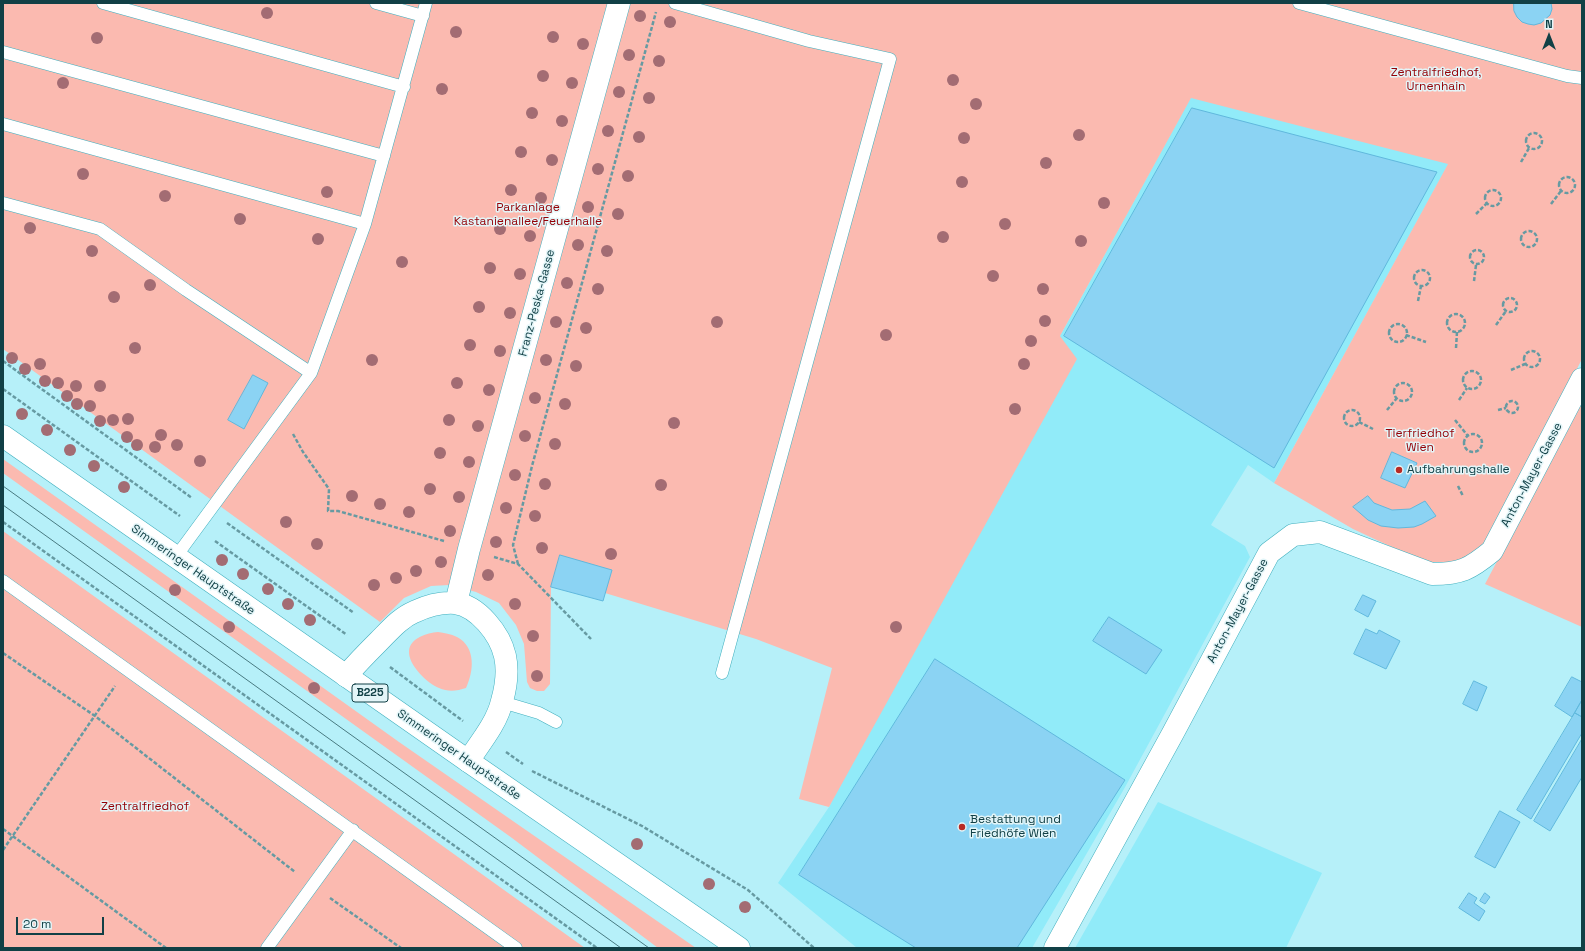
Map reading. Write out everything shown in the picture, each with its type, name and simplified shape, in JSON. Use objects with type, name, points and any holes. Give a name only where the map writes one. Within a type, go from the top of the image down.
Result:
[{"type":"street","name":"Franz-Peska-Gasse","points":[[456,603],[469,549],[619,3]]},
{"type":"street","name":"Anton-Mayer-Gasse","points":[[1055,948],[1173,733],[1269,553],[1293,534],[1320,532],[1432,574],[1450,574],[1474,566],[1492,551],[1582,379]]},
{"type":"street","name":"Simmeringer Hauptstraße","points":[[3,436],[175,558],[738,948]]},
{"type":"street","points":[[346,676],[394,624],[413,612],[435,604],[456,603],[478,612],[499,640],[505,656],[506,673],[502,702],[496,716],[468,761]]},
{"type":"lane","points":[[103,3],[404,87]]},
{"type":"lane","points":[[376,3],[423,16]]},
{"type":"lane","points":[[175,558],[311,373],[365,224],[426,3]]},
{"type":"lane","points":[[675,3],[809,41],[890,59],[722,673]]},
{"type":"lane","points":[[1299,3],[1567,76],[1582,78]]},
{"type":"lane","points":[[3,52],[384,156]]},
{"type":"lane","points":[[3,124],[365,224]]},
{"type":"lane","points":[[3,203],[100,229],[186,290],[311,373]]},
{"type":"lane","points":[[3,581],[516,948]]},
{"type":"lane","points":[[502,702],[539,714],[556,722]]},
{"type":"lane","points":[[267,948],[353,830]]},
{"type":"path","points":[[518,564],[513,545],[532,466],[656,11]]},
{"type":"path","points":[[1532,133],[1538,134],[1542,140],[1540,146],[1537,149],[1530,148],[1526,144],[1526,138],[1532,133]]},
{"type":"path","points":[[1521,162],[1530,148]]},
{"type":"path","points":[[1564,178],[1571,178],[1574,184],[1573,190],[1567,193],[1561,191],[1558,185],[1559,182],[1564,178]]},
{"type":"path","points":[[1494,190],[1500,193],[1501,200],[1497,205],[1490,206],[1487,203],[1485,198],[1488,192],[1494,190]]},
{"type":"path","points":[[1551,204],[1561,191]]},
{"type":"path","points":[[1476,214],[1487,203]]},
{"type":"path","points":[[1526,231],[1533,232],[1537,238],[1535,244],[1529,247],[1523,245],[1521,242],[1521,236],[1526,231]]},
{"type":"path","points":[[1476,250],[1479,250],[1482,252],[1484,258],[1480,264],[1476,265],[1471,261],[1470,254],[1476,250]]},
{"type":"path","points":[[1474,281],[1476,265]]},
{"type":"path","points":[[1424,270],[1429,274],[1430,280],[1426,285],[1421,286],[1417,284],[1414,278],[1417,272],[1424,270]]},
{"type":"path","points":[[1418,301],[1421,286]]},
{"type":"path","points":[[1511,298],[1516,300],[1518,304],[1516,310],[1510,312],[1506,311],[1503,306],[1505,300],[1511,298]]},
{"type":"path","points":[[1496,325],[1506,311]]},
{"type":"path","points":[[1452,315],[1461,317],[1464,322],[1463,329],[1457,332],[1451,331],[1447,326],[1448,320],[1452,315]]},
{"type":"path","points":[[1400,324],[1404,327],[1406,335],[1402,340],[1396,341],[1391,338],[1389,329],[1393,325],[1400,324]]},
{"type":"path","points":[[1456,348],[1457,332]]},
{"type":"path","points":[[1406,335],[1426,342]]},
{"type":"path","points":[[1511,370],[1525,364],[1531,367],[1537,365],[1540,360],[1538,355],[1533,352],[1527,353],[1524,358],[1525,364]]},
{"type":"path","points":[[3,361],[354,613]]},
{"type":"path","points":[[1472,371],[1478,373],[1481,379],[1480,385],[1472,390],[1467,388],[1463,382],[1464,376],[1472,371]]},
{"type":"path","points":[[1402,383],[1409,386],[1411,390],[1410,397],[1403,401],[1397,398],[1394,394],[1396,387],[1402,383]]},
{"type":"path","points":[[1459,400],[1467,388]]},
{"type":"path","points":[[1387,410],[1397,398]]},
{"type":"path","points":[[1511,401],[1514,401],[1518,405],[1514,413],[1508,412],[1506,408],[1506,404],[1511,401]]},
{"type":"path","points":[[1498,410],[1506,408]]},
{"type":"path","points":[[1350,409],[1357,411],[1360,416],[1359,422],[1354,426],[1347,425],[1344,420],[1345,413],[1350,409]]},
{"type":"path","points":[[282,413],[303,452],[328,489],[328,511]]},
{"type":"path","points":[[1455,420],[1468,436]]},
{"type":"path","points":[[1359,422],[1373,429]]},
{"type":"path","points":[[1468,436],[1478,436],[1482,442],[1480,449],[1473,452],[1467,450],[1464,443],[1468,436]]},
{"type":"path","points":[[1458,486],[1463,496]]},
{"type":"path","points":[[3,522],[597,948]]},
{"type":"path","points":[[369,651],[533,771],[642,826],[748,890],[814,948]]},
{"type":"path","points":[[3,653],[95,716],[313,886],[401,948]]},
{"type":"path","points":[[3,850],[127,669]]},
{"type":"path","points":[[3,829],[166,948]]},
{"type":"shaded area","points":[[1191,97],[1449,163],[1274,483],[1248,465],[1211,525],[1245,546],[1250,557],[1124,789],[1032,948],[857,948],[778,883],[829,807],[1060,336]]},
{"type":"shaded area","points":[[1158,802],[1322,873],[1286,948],[1075,948]]},
{"type":"green space","points":[[3,3],[1582,3],[1582,359],[1488,543],[1462,560],[1447,562],[1424,562],[1353,529],[1274,483],[1448,164],[1191,98],[1060,336],[1077,359],[829,807],[799,799],[832,668],[756,639],[605,593],[551,587],[550,684],[544,691],[537,691],[530,688],[527,682],[524,644],[516,625],[499,603],[476,592],[449,585],[431,586],[404,598],[380,622],[3,349]]},
{"type":"green space","points":[[1582,401],[1582,627],[1485,584]]},
{"type":"green space","points":[[3,459],[399,742],[696,948],[658,948],[512,838],[3,473]]},
{"type":"green space","name":"Zentralfriedhof","points":[[3,531],[585,948],[3,948]]},
{"type":"green space","points":[[438,632],[457,637],[468,647],[472,660],[472,667],[466,688],[452,691],[439,688],[424,678],[412,662],[409,651],[412,643],[424,635]]},
{"type":"building","points":[[1514,3],[1551,3],[1552,9],[1550,15],[1541,23],[1534,25],[1522,22],[1517,17],[1514,11]]},
{"type":"building","points":[[1192,108],[1437,172],[1274,468],[1064,336]]},
{"type":"building","points":[[253,375],[268,383],[244,429],[228,420]]},
{"type":"building","name":"Aufbahrungshalle","points":[[1392,452],[1417,463],[1405,488],[1381,478]]},
{"type":"building","points":[[1368,496],[1374,503],[1392,510],[1410,509],[1425,501],[1436,516],[1414,527],[1398,528],[1381,526],[1368,520],[1353,507]]},
{"type":"building","points":[[560,555],[612,570],[603,601],[551,587]]},
{"type":"building","points":[[1363,595],[1376,601],[1368,617],[1355,610]]},
{"type":"building","points":[[1109,617],[1162,650],[1146,674],[1093,641]]},
{"type":"building","points":[[1366,629],[1377,634],[1379,630],[1400,641],[1386,669],[1354,654]]},
{"type":"building","name":"Bestattung und Friedhöfe Wien","points":[[935,659],[1125,780],[1017,948],[916,948],[799,875]]},
{"type":"building","points":[[1572,677],[1582,682],[1582,700],[1572,717],[1555,706]]},
{"type":"building","points":[[1474,681],[1487,687],[1477,711],[1463,704]]},
{"type":"building","points":[[1582,700],[1582,717],[1575,713]]},
{"type":"building","points":[[1575,713],[1582,717],[1582,733],[1531,819],[1517,810]]},
{"type":"building","points":[[1582,739],[1582,777],[1550,831],[1534,821]]},
{"type":"building","points":[[1500,811],[1520,822],[1495,868],[1475,857]]},
{"type":"building","points":[[1469,893],[1477,898],[1474,903],[1485,911],[1479,921],[1459,908]]},
{"type":"building","points":[[1485,893],[1490,897],[1485,904],[1480,901]]},
{"type":"tram line","points":[[3,486],[649,948]]},
{"type":"tram line","points":[[3,505],[621,948]]},
{"type":"place","name":"Aufbahrungshalle","points":[[1399,470]]},
{"type":"place","name":"Bestattung und Friedhöfe Wien","points":[[962,827]]},
{"type":"park label","name":"Zentralfriedhof, Urnenhain","points":[[1436,80]]},
{"type":"park label","name":"Parkanlage Kastanienallee/Feuerhalle","points":[[528,215]]},
{"type":"park label","name":"Tierfriedhof Wien","points":[[1420,441]]}]
